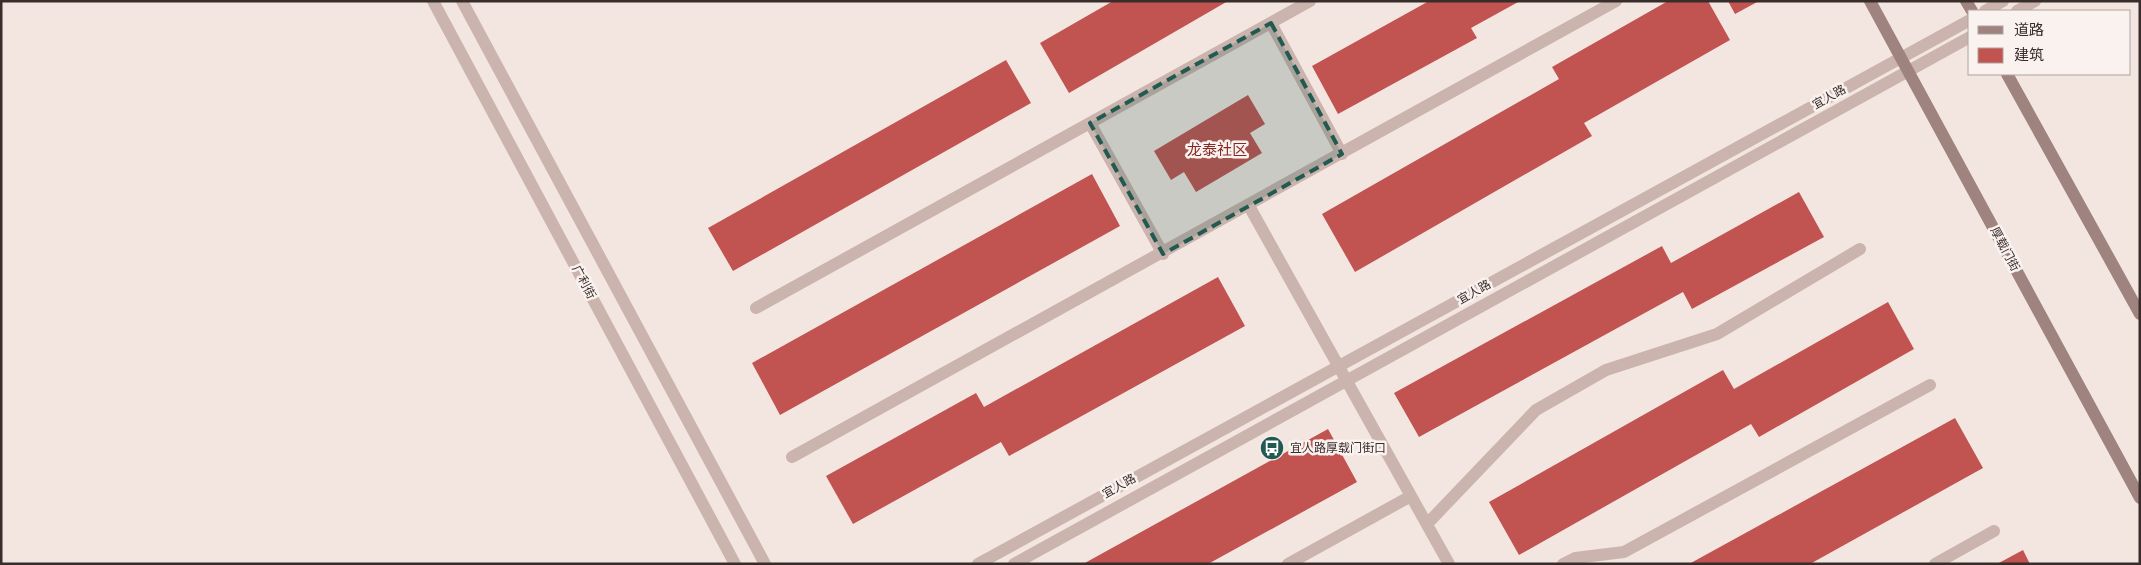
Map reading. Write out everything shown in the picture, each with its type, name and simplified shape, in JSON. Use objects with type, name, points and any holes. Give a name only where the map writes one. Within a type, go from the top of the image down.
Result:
[{"type":"main road","name":"厚载门街","points":[[1870,1],[2140,498]]},
{"type":"main road","points":[[2008,75],[2140,314]]},
{"type":"street","name":"广利街","points":[[433,1],[735,564]]},
{"type":"street","name":"广利街","points":[[462,1],[765,564]]},
{"type":"street","points":[[756,308],[1310,1]]},
{"type":"street","points":[[792,457],[1163,254],[1616,1]]},
{"type":"street","points":[[1987,10],[2003,1]]},
{"type":"street","points":[[2019,10],[2035,1]]},
{"type":"street","name":"宜人路","points":[[978,564],[1968,21]]},
{"type":"street","points":[[1271,23],[1342,154]]},
{"type":"street","name":"宜人路","points":[[1014,564],[1968,38]]},
{"type":"street","points":[[1090,123],[1163,254]]},
{"type":"street","points":[[1248,206],[1449,564]]},
{"type":"street","points":[[1427,524],[1536,410],[1606,370],[1717,334],[1860,249]]},
{"type":"street","points":[[1563,564],[1575,558],[1624,552],[1930,385]]},
{"type":"street","points":[[1288,564],[1411,496]]},
{"type":"street","points":[[1935,564],[1994,531]]},
{"type":"highlighted area","points":[[1271,23],[1342,154],[1163,254],[1090,123]]},
{"type":"building","points":[[1113,1],[1228,1],[1069,93],[1040,43]]},
{"type":"building","points":[[1429,1],[1520,1],[1471,28],[1477,38],[1338,114],[1312,66]]},
{"type":"building","points":[[1668,1],[1708,1],[1730,40],[1584,123],[1592,136],[1355,272],[1322,214],[1559,79],[1552,67]]},
{"type":"building","points":[[1728,1],[1759,1],[1735,14]]},
{"type":"building","points":[[1006,60],[1031,103],[733,271],[708,228]]},
{"type":"building","points":[[1248,95],[1265,124],[1250,133],[1262,153],[1196,192],[1184,172],[1171,180],[1154,151]]},
{"type":"building","points":[[1092,174],[1120,226],[780,415],[752,363]]},
{"type":"building","points":[[1799,192],[1824,237],[1692,309],[1683,292],[1419,437],[1394,393],[1662,246],[1671,263]]},
{"type":"building","points":[[1218,277],[1245,326],[1009,456],[1001,442],[853,524],[826,476],[976,393],[984,407]]},
{"type":"building","points":[[1888,302],[1914,349],[1759,437],[1751,424],[1519,555],[1489,502],[1723,370],[1734,389]]},
{"type":"building","points":[[1955,418],[1983,468],[1810,564],[1689,564]]},
{"type":"building","points":[[1328,429],[1357,482],[1208,564],[1083,564]]},
{"type":"building","points":[[2023,550],[2030,564],[1997,564]]},
{"type":"place","name":"宜人路厚载门街口","points":[[1272,448]]},
{"type":"district","name":"龙泰社区","points":[[1217,150]]}]
